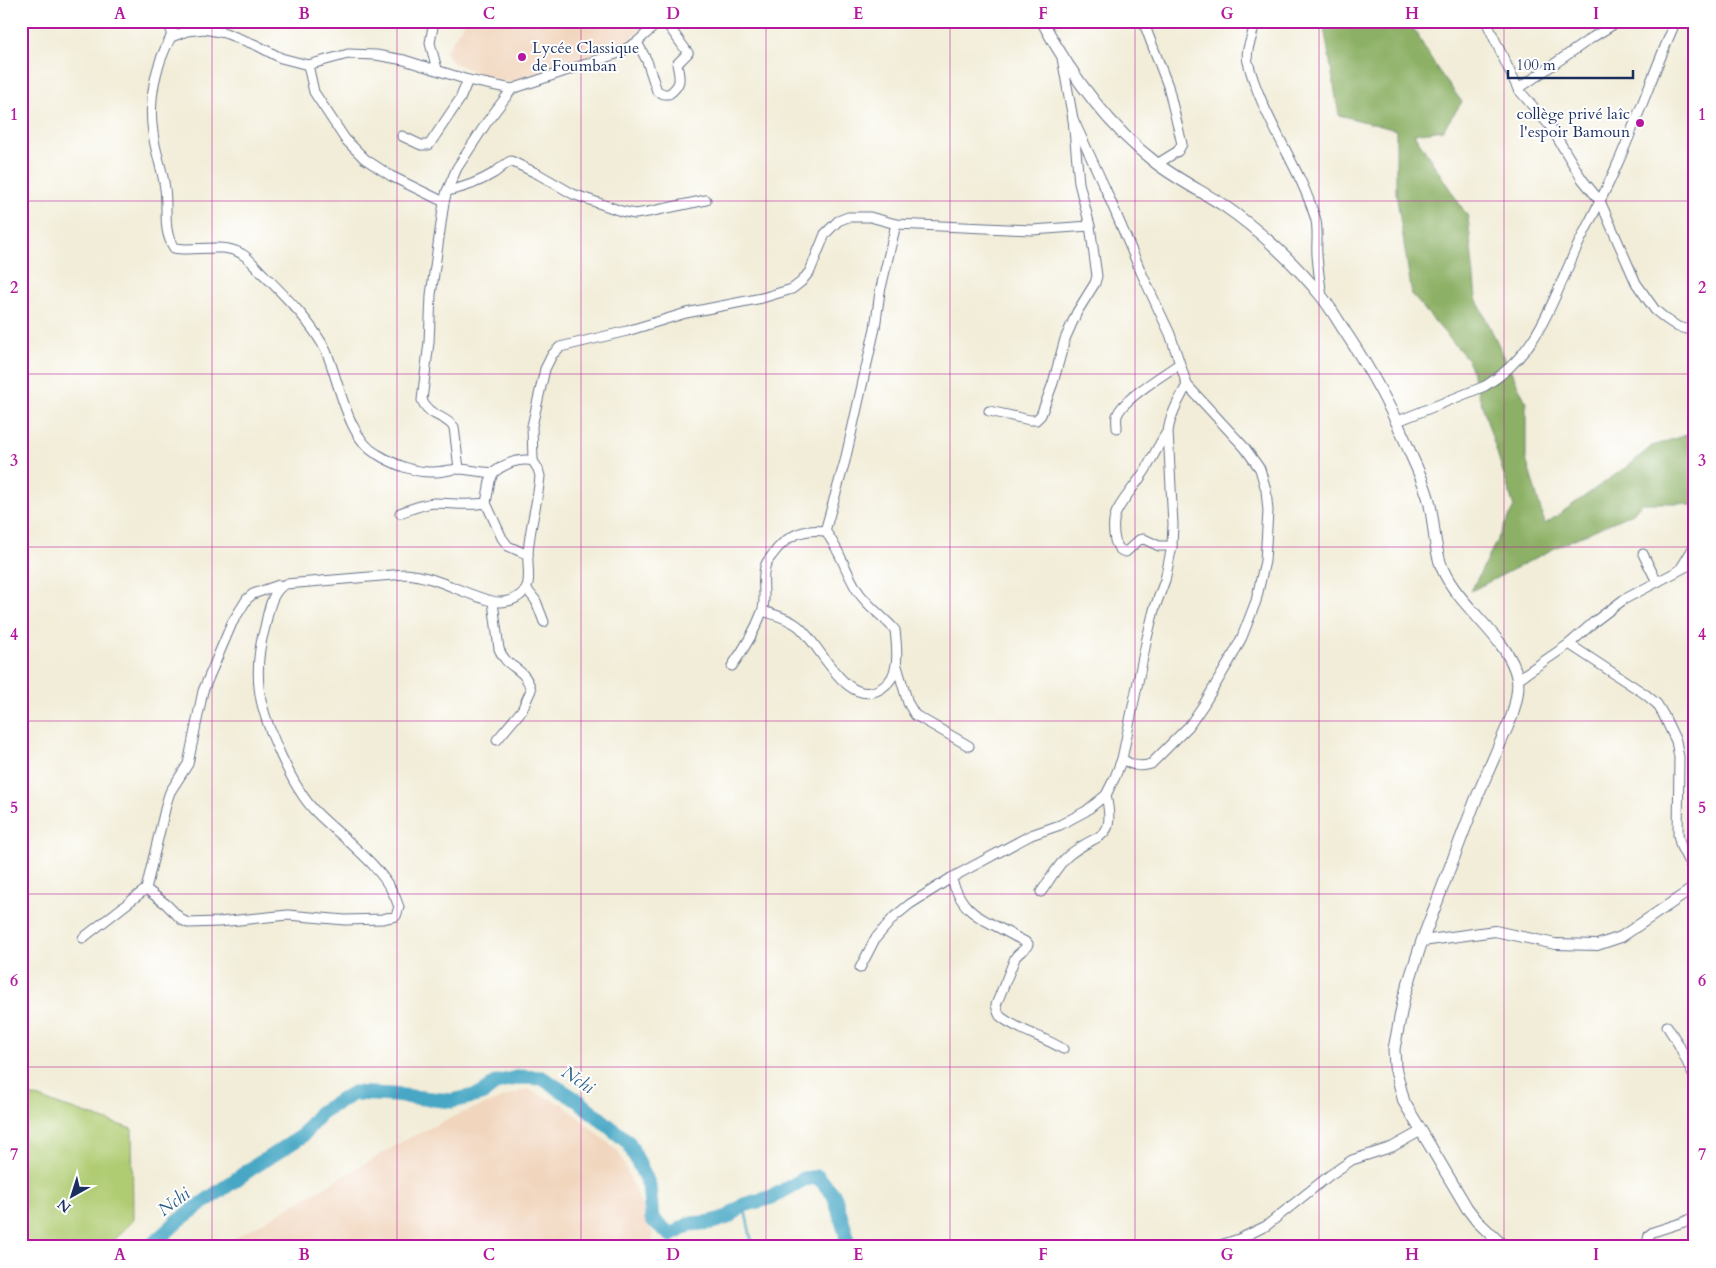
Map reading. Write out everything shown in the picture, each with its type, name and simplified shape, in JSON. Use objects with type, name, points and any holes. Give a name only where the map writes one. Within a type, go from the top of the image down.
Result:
[{"type":"main road","points":[[1042,21],[1062,58],[1115,126],[1157,164],[1222,204],[1246,222],[1292,265],[1322,298],[1371,371],[1398,422],[1428,496],[1438,554],[1443,570],[1461,599],[1502,647],[1518,679],[1516,702],[1512,716],[1476,799],[1422,941],[1404,997],[1394,1050],[1395,1067],[1404,1102],[1467,1208],[1477,1221],[1504,1247]]},
{"type":"street","points":[[172,21],[171,37],[162,52],[158,66],[152,97],[151,115],[153,134],[165,189],[166,230],[169,241],[174,248],[185,250],[219,249],[232,250],[242,254],[276,286],[310,327],[325,349],[336,374],[354,427],[364,443],[374,453],[419,472],[459,469],[494,472]]},
{"type":"street","points":[[187,32],[198,21]]},
{"type":"street","points":[[434,21],[430,43],[437,69]]},
{"type":"street","points":[[171,37],[204,29],[225,33],[256,45],[281,58],[308,65],[348,54],[376,55],[404,60],[468,80],[512,89],[609,58],[637,42],[660,21]]},
{"type":"street","points":[[637,42],[648,61],[657,91],[669,94],[680,82],[677,64],[688,53],[665,21]]},
{"type":"street","points":[[1143,21],[1168,86],[1182,144],[1178,151],[1157,164]]},
{"type":"street","points":[[1253,21],[1253,32],[1246,50],[1247,60],[1265,109],[1299,177],[1316,220],[1317,260],[1322,298]]},
{"type":"street","points":[[1486,21],[1518,89],[1550,126],[1582,179],[1600,201],[1636,283],[1655,310],[1666,319],[1678,326],[1695,331]]},
{"type":"street","points":[[1518,89],[1619,21]]},
{"type":"street","points":[[1398,422],[1485,386],[1509,369],[1539,332],[1617,165],[1676,21]]},
{"type":"street","points":[[989,411],[1030,420],[1036,420],[1041,415],[1053,383],[1065,339],[1077,312],[1095,283],[1097,276],[1090,226],[1079,183],[1073,119],[1062,58]]},
{"type":"street","points":[[308,65],[314,92],[345,139],[365,159],[391,176],[444,202]]},
{"type":"street","points":[[402,136],[421,145],[429,145],[460,99],[468,80]]},
{"type":"street","points":[[459,469],[454,427],[447,420],[430,412],[422,400],[429,342],[431,295],[447,190],[457,168],[487,122],[512,89]]},
{"type":"street","points":[[1073,119],[1106,188],[1141,272],[1170,334],[1187,385],[1245,448],[1260,469],[1266,490],[1268,511],[1266,561],[1256,601],[1242,637],[1204,704],[1189,726],[1152,764],[1134,766],[1122,759]]},
{"type":"street","points":[[447,190],[485,178],[496,172],[506,163],[511,162],[538,174],[573,194],[621,212],[635,214],[706,200]]},
{"type":"street","points":[[83,938],[146,889],[170,792],[188,764],[203,691],[232,623],[241,606],[253,594],[279,585],[405,574],[420,575],[493,602],[511,601],[526,588],[528,555],[540,476],[532,461],[532,426],[545,369],[552,355],[560,347],[627,331],[686,313],[762,298],[792,289],[810,271],[825,234],[838,221],[848,218],[859,216],[896,224],[1032,230],[1090,226]]},
{"type":"street","points":[[825,532],[845,461],[896,224]]},
{"type":"street","points":[[1117,428],[1117,416],[1126,403],[1179,364]]},
{"type":"street","points":[[860,968],[876,939],[894,917],[910,904],[952,878],[1032,835],[1077,817],[1106,795],[1122,759],[1147,638],[1154,610],[1165,580],[1172,546],[1173,524],[1168,432],[1169,423],[1187,385]]},
{"type":"street","points":[[1168,432],[1116,512],[1112,527],[1118,548],[1122,551],[1126,552],[1139,540],[1144,539],[1159,546],[1172,546]]},
{"type":"street","points":[[528,555],[508,546],[502,538],[486,503],[490,481],[494,472],[502,466],[523,459],[532,461]]},
{"type":"street","points":[[400,513],[433,503],[471,505],[486,503]]},
{"type":"street","points":[[732,666],[752,634],[763,611],[765,565],[779,546],[799,532],[813,530],[825,532],[834,542],[855,588],[864,601],[895,630],[897,666],[908,703],[915,715],[969,746]]},
{"type":"street","points":[[1678,572],[1695,545]]},
{"type":"street","points":[[1642,554],[1657,582]]},
{"type":"street","points":[[1518,679],[1569,644],[1623,600],[1695,562]]},
{"type":"street","points":[[146,889],[188,923],[288,915],[344,920],[382,920],[396,916],[399,906],[378,872],[316,812],[302,795],[292,778],[268,722],[259,688],[259,653],[271,606],[282,586]]},
{"type":"street","points":[[526,588],[536,601],[544,622]]},
{"type":"street","points":[[493,602],[501,656],[525,676],[531,690],[522,710],[497,740]]},
{"type":"street","points":[[763,611],[784,618],[797,625],[807,634],[843,681],[855,690],[866,693],[876,692],[886,686],[897,666]]},
{"type":"street","points":[[1569,644],[1645,694],[1657,704],[1663,714],[1676,741],[1679,757],[1678,835],[1681,847],[1695,874]]},
{"type":"street","points":[[1041,892],[1068,856],[1104,834],[1108,826],[1110,814],[1106,795]]},
{"type":"street","points":[[952,878],[957,894],[969,911],[1028,944],[1015,958],[996,1005],[997,1011],[1001,1016],[1016,1025],[1063,1049]]},
{"type":"street","points":[[1422,941],[1495,931],[1555,944],[1597,945],[1621,937],[1695,887]]},
{"type":"street","points":[[1667,1026],[1679,1045],[1695,1079]]},
{"type":"street","points":[[1214,1247],[1239,1240],[1266,1226],[1352,1160],[1392,1147],[1421,1131]]},
{"type":"street","points":[[1646,1247],[1649,1235],[1653,1232],[1684,1222],[1695,1216]]},
{"type":"shaded area","name":"Lycée Classique de Foumban","points":[[465,21],[654,21],[615,50],[523,81],[508,82],[494,79],[453,63],[445,52]]},
{"type":"shaded area","points":[[527,1089],[562,1104],[619,1152],[653,1234],[652,1247],[220,1247],[407,1139],[457,1115]]},
{"type":"green space","points":[[1323,21],[1409,21],[1438,70],[1462,102],[1443,130],[1414,134],[1468,217],[1476,298],[1526,402],[1526,459],[1545,524],[1632,463],[1652,446],[1689,434],[1695,435],[1695,508],[1683,503],[1642,503],[1633,513],[1561,545],[1471,591],[1514,507],[1468,360],[1412,295],[1396,192],[1396,130],[1339,115]]},
{"type":"green space","points":[[21,1092],[132,1129],[133,1220],[108,1247],[21,1247]]},
{"type":"waterway","name":"Nchi","points":[[150,1247],[179,1220],[252,1168],[301,1137],[321,1112],[354,1093],[452,1101],[482,1094],[496,1083],[520,1077],[542,1078],[580,1102],[629,1143],[649,1185],[652,1219],[671,1235],[690,1224],[712,1222],[728,1217],[744,1205],[772,1197],[804,1179],[818,1177],[834,1195],[846,1234],[847,1247]]},
{"type":"waterway","points":[[744,1205],[753,1247]]},
{"type":"place","name":"Lycée Classique de Foumban","points":[[522,57]]},
{"type":"place","name":"collège privé laîc l'espoir Bamoun","points":[[1640,123]]}]
